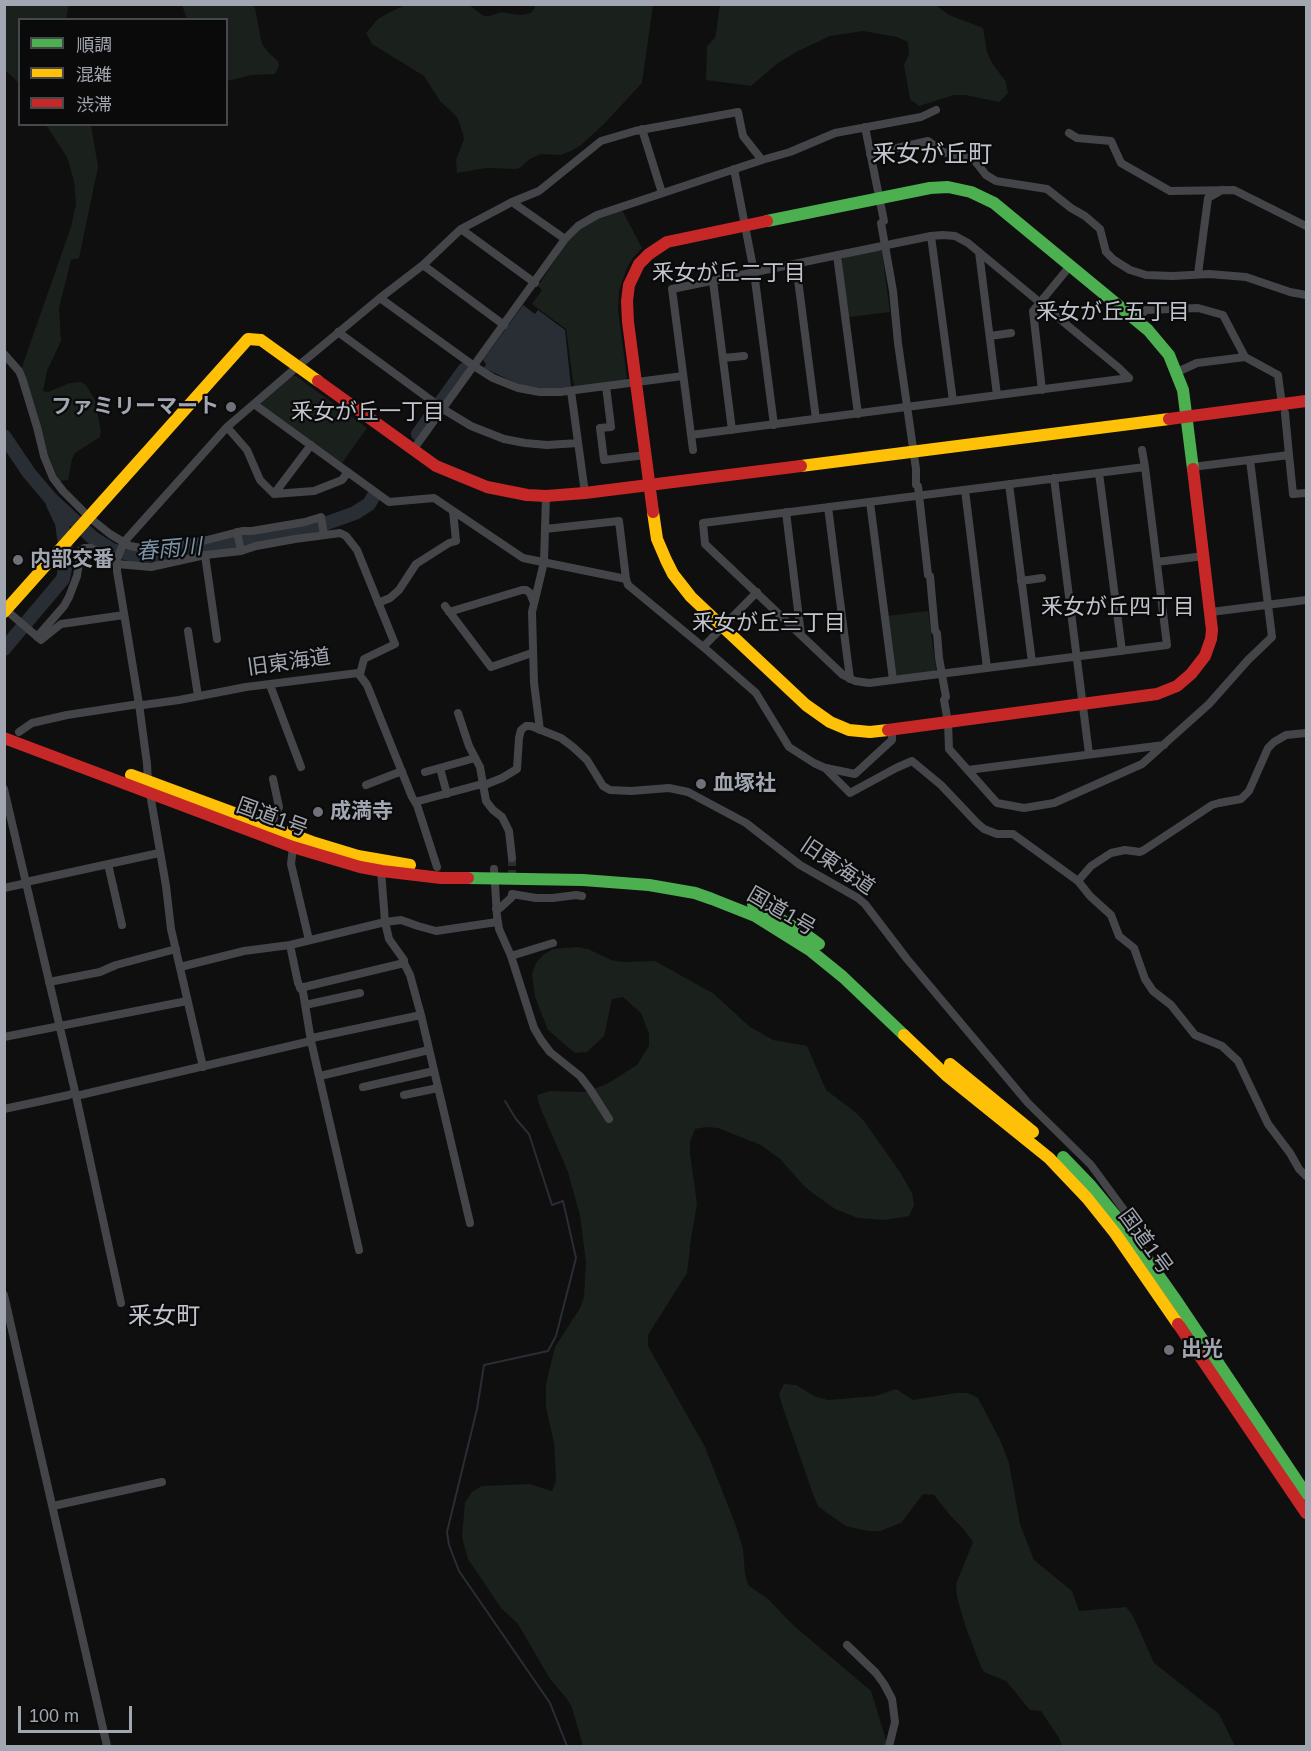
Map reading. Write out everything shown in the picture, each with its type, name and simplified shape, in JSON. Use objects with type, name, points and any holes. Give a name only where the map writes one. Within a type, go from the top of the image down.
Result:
[{"type":"main road","points":[[939,187],[957,188],[994,203],[1159,341],[1169,355],[1183,390],[1211,612],[1212,630],[1209,646],[1197,668],[1177,686],[1146,697],[870,732],[849,730],[819,716],[691,597],[673,574],[660,548],[655,530],[627,301],[629,285],[639,264],[667,242],[745,225],[939,187]]},
{"type":"main road","points":[[7,612],[248,339],[261,340],[436,466],[473,483],[508,492],[546,496],[650,485],[1186,416],[1283,409],[1306,401]]},
{"type":"main road","name":"国道1号","points":[[4,727],[270,827],[381,866],[437,867],[495,874]]},
{"type":"main road","name":"国道1号","points":[[4,738],[293,848],[337,861],[381,866],[441,878],[601,871],[654,875],[704,885],[742,899],[801,930],[836,958],[944,1059],[1055,1150],[1091,1186],[1288,1475],[1306,1513]]},
{"type":"main road","name":"国道1号","points":[[1288,1475],[1306,1494]]},
{"type":"street","points":[[413,450],[440,406],[474,366],[565,239],[578,226],[589,219],[790,152],[836,133],[921,117],[936,110]]},
{"type":"street","points":[[203,1067],[176,949],[148,782],[139,704],[117,562],[123,545],[227,428],[338,332],[423,265],[461,229],[512,202],[539,191],[601,141],[642,129],[738,112],[742,136],[762,160]]},
{"type":"street","points":[[865,127],[884,221],[881,223],[917,475],[915,476],[916,485],[918,486],[950,749],[997,803],[1024,808],[1054,803],[1142,764],[1217,697],[1248,660],[1272,637],[1250,460]]},
{"type":"street","points":[[642,129],[662,193]]},
{"type":"street","points":[[1069,133],[1077,138],[1111,141],[1121,164],[1170,191],[1234,190],[1306,226]]},
{"type":"street","points":[[870,154],[928,141],[943,152],[972,157],[986,175],[996,181],[1047,189],[1100,229],[1106,252],[1130,270],[1146,275],[1198,274],[1246,277],[1306,296]]},
{"type":"street","points":[[734,169],[754,272],[774,425]]},
{"type":"street","points":[[1198,274],[1208,198],[1223,190]]},
{"type":"street","points":[[512,202],[565,239]]},
{"type":"street","points":[[461,229],[535,283]]},
{"type":"street","points":[[931,236],[953,401]]},
{"type":"street","points":[[691,435],[1129,378],[968,243],[955,236],[931,236],[672,289],[683,376],[693,450]]},
{"type":"street","points":[[979,252],[997,395]]},
{"type":"street","points":[[837,255],[858,414]]},
{"type":"street","points":[[796,264],[816,419]]},
{"type":"street","points":[[423,265],[504,325]]},
{"type":"street","points":[[1042,390],[1033,311],[1070,266]]},
{"type":"street","points":[[713,281],[732,430]]},
{"type":"street","points":[[380,298],[474,366],[493,378],[518,388],[549,393],[683,376]]},
{"type":"street","points":[[1136,320],[1146,310],[1198,308],[1223,315],[1245,357],[1278,375],[1293,494],[1306,493]]},
{"type":"street","points":[[338,332],[471,426],[504,439],[525,443],[547,445],[578,443]]},
{"type":"street","points":[[990,336],[1011,333]]},
{"type":"street","points":[[4,354],[22,378],[44,456],[53,478],[88,520],[123,545],[142,548],[163,547],[284,526],[321,517],[324,534]]},
{"type":"street","points":[[723,358],[744,356]]},
{"type":"street","points":[[1177,372],[1197,363],[1245,357]]},
{"type":"street","points":[[606,386],[611,427],[600,428],[604,460],[646,455]]},
{"type":"street","points":[[571,391],[585,493]]},
{"type":"street","points":[[254,404],[389,502],[434,498],[523,558],[626,579]]},
{"type":"street","points":[[227,428],[247,450],[260,480],[274,494],[314,491],[342,480],[348,472]]},
{"type":"street","points":[[274,494],[310,446]]},
{"type":"street","points":[[1143,450],[1167,645],[869,683],[850,679],[843,675],[705,543],[703,523],[1145,467]]},
{"type":"street","points":[[1192,467],[1289,455]]},
{"type":"street","points":[[1099,473],[1122,651]]},
{"type":"street","points":[[1054,478],[1089,754]]},
{"type":"street","points":[[1009,484],[1032,662]]},
{"type":"street","points":[[964,490],[987,668]]},
{"type":"street","points":[[540,730],[532,653],[534,603],[544,562],[546,496]]},
{"type":"street","points":[[870,502],[893,680]]},
{"type":"street","points":[[828,507],[850,679]]},
{"type":"street","points":[[378,603],[390,598],[399,590],[416,564],[456,541],[453,511]]},
{"type":"street","points":[[786,513],[801,635]]},
{"type":"street","points":[[545,529],[619,521],[628,585],[756,693],[789,747],[814,763],[825,768],[855,774],[892,740],[892,729]]},
{"type":"street","points":[[37,636],[64,606],[69,597],[77,576],[80,554],[84,548],[91,548],[117,562],[151,567],[205,555],[339,533],[346,536],[357,550],[395,644],[364,659],[360,674]]},
{"type":"street","points":[[237,534],[240,549]]},
{"type":"street","points":[[205,555],[217,639]]},
{"type":"street","points":[[1157,562],[1204,556]]},
{"type":"street","points":[[1021,580],[1042,578]]},
{"type":"street","points":[[532,653],[491,667],[447,609],[522,590],[530,593],[534,603]]},
{"type":"street","points":[[703,647],[757,592]]},
{"type":"street","points":[[1211,612],[1306,600]]},
{"type":"street","points":[[7,612],[41,640],[61,624],[124,615]]},
{"type":"street","points":[[188,631],[198,696]]},
{"type":"street","name":"旧東海道","points":[[19,732],[32,723],[67,715],[355,672],[360,674],[367,685],[415,802],[437,867]]},
{"type":"street","points":[[270,685],[302,767]]},
{"type":"street","points":[[458,713],[469,746],[480,767],[486,801],[504,820],[510,835],[512,858]]},
{"type":"street","points":[[415,802],[482,785],[517,769],[517,743],[522,730],[526,726],[531,726],[540,730]]},
{"type":"street","name":"旧東海道","points":[[540,730],[561,738],[573,747],[587,760],[603,786],[610,790],[669,788],[688,792],[746,823],[800,865],[865,904],[907,959],[1028,1102],[1091,1165],[1127,1214],[1129,1221],[1119,1229]]},
{"type":"street","points":[[1078,881],[1091,866],[1111,853],[1125,850],[1140,852],[1212,805],[1241,799],[1249,791],[1268,748],[1286,735],[1306,733]]},
{"type":"street","points":[[968,770],[1164,745]]},
{"type":"street","points":[[425,772],[475,758]]},
{"type":"street","points":[[825,768],[850,793],[912,761],[941,785],[977,824],[997,834],[1013,834],[1078,881],[1089,896],[1111,915],[1119,936],[1134,948],[1145,979],[1153,991],[1172,1005],[1195,1035],[1222,1046],[1238,1061],[1268,1124],[1306,1176]]},
{"type":"street","points":[[440,768],[447,794]]},
{"type":"street","points":[[366,785],[402,771]]},
{"type":"street","points":[[270,827],[279,807],[273,779]]},
{"type":"street","points":[[4,789],[122,1303]]},
{"type":"street","points":[[293,848],[291,864],[309,940]]},
{"type":"street","points":[[4,888],[159,853]]},
{"type":"street","points":[[108,864],[122,925]]},
{"type":"street","points":[[381,866],[385,922],[389,939],[404,960],[410,975],[470,1223]]},
{"type":"street","points":[[495,874],[497,922],[511,956],[524,1000],[541,1040],[550,1052],[579,1076],[609,1119]]},
{"type":"street","points":[[496,909],[512,897],[512,890],[536,898],[576,894],[582,896]]},
{"type":"street","points":[[180,967],[244,951],[290,945],[385,922],[406,921],[436,930],[497,922]]},
{"type":"street","points":[[511,956],[553,944]]},
{"type":"street","points":[[290,945],[300,988],[303,992],[359,1250]]},
{"type":"street","points":[[49,982],[100,972],[116,965],[176,949]]},
{"type":"street","points":[[300,988],[404,963]]},
{"type":"street","points":[[305,1005],[360,993]]},
{"type":"street","points":[[4,1037],[187,1001]]},
{"type":"street","points":[[4,1109],[203,1067],[312,1039],[421,1015]]},
{"type":"street","points":[[320,1076],[429,1050]]},
{"type":"street","points":[[363,1087],[434,1071]]},
{"type":"street","points":[[404,1095],[438,1088]]},
{"type":"street","points":[[4,1295],[8,1321],[53,1506],[107,1746]]},
{"type":"street","points":[[53,1506],[162,1482]]},
{"type":"street","points":[[847,1645],[876,1672],[892,1699],[895,1722],[889,1746]]},
{"type":"shaded area","points":[[5,4],[69,5],[66,18],[18,18],[18,84],[5,70]]},
{"type":"shaded area","points":[[409,4],[469,5],[484,16],[501,12],[520,15],[531,13],[535,5],[653,5],[642,83],[604,124],[571,151],[560,155],[541,154],[516,169],[486,168],[457,173],[456,160],[464,139],[457,117],[440,101],[424,76],[372,44],[366,33],[378,19]]},
{"type":"shaded area","points":[[182,5],[252,5],[255,8],[262,44],[278,61],[279,66],[275,74],[251,75],[228,81],[228,18],[187,18]]},
{"type":"shaded area","points":[[720,5],[936,5],[949,15],[983,28],[987,52],[1006,82],[1008,93],[999,102],[954,95],[919,106],[910,99],[904,65],[909,54],[908,42],[897,37],[863,31],[830,36],[798,51],[778,63],[751,86],[706,80],[707,46],[715,38]]},
{"type":"shaded area","points":[[47,126],[91,126],[98,167],[79,258],[71,260],[59,308],[61,341],[47,371],[43,391],[48,392],[70,383],[81,382],[86,385],[95,400],[101,431],[100,437],[75,453],[68,480],[59,481],[30,410],[20,377],[71,227],[76,204],[74,181],[67,157]]},
{"type":"shaded area","points":[[622,210],[642,248],[626,270],[619,291],[618,310],[627,378],[574,387],[566,329],[532,304],[542,290],[538,286],[567,242],[593,220]]},
{"type":"shaded area","points":[[879,250],[882,252],[890,312],[849,317],[841,261],[844,257]]},
{"type":"shaded area","points":[[523,305],[535,314],[538,310],[565,330],[571,387],[549,389],[520,385],[484,368],[486,364],[483,360]]},
{"type":"shaded area","points":[[291,376],[296,376],[367,428],[342,463],[262,405],[261,402]]},
{"type":"shaded area","points":[[928,611],[936,669],[934,672],[899,677],[895,674],[887,616]]},
{"type":"shaded area","points":[[577,947],[622,962],[655,961],[714,994],[750,1027],[773,1040],[807,1046],[826,1090],[864,1121],[912,1193],[914,1205],[909,1216],[884,1220],[858,1218],[835,1209],[814,1194],[780,1159],[761,1145],[718,1128],[695,1129],[690,1142],[690,1153],[697,1204],[687,1273],[648,1335],[648,1346],[705,1447],[736,1526],[743,1549],[748,1585],[768,1599],[793,1625],[871,1691],[888,1746],[583,1746],[572,1708],[567,1699],[550,1679],[518,1624],[501,1608],[468,1559],[462,1537],[465,1502],[472,1492],[482,1486],[529,1484],[552,1491],[556,1481],[554,1443],[546,1408],[546,1384],[555,1347],[580,1308],[584,1297],[586,1262],[580,1216],[568,1172],[537,1095],[550,1091],[585,1092],[607,1084],[637,1065],[649,1046],[649,1034],[641,1013],[623,997],[612,999],[604,1036],[587,1052],[575,1053],[548,1030],[535,997],[532,974],[536,963],[553,949]]},
{"type":"shaded area","points":[[784,1384],[796,1385],[816,1397],[828,1400],[876,1396],[896,1389],[913,1400],[956,1393],[968,1393],[978,1398],[1009,1463],[1020,1524],[1034,1560],[1072,1591],[1079,1611],[1126,1607],[1133,1616],[1154,1663],[1219,1714],[1235,1746],[1062,1746],[1041,1711],[1030,1710],[1006,1681],[984,1672],[981,1667],[957,1597],[956,1584],[973,1542],[965,1531],[934,1495],[923,1494],[901,1523],[880,1531],[846,1526],[818,1506],[782,1405],[779,1394]]},
{"type":"waterway","name":"春雨川","points":[[418,434],[467,369]]},
{"type":"waterway","name":"春雨川","points":[[4,436],[29,473],[51,499],[93,538],[112,550],[138,556],[198,549],[327,523],[355,513],[369,504],[373,497]]},
{"type":"waterway","points":[[4,649],[63,579],[67,558],[62,523],[53,504]]},
{"type":"waterway","points":[[505,1101],[529,1134],[552,1205],[563,1201],[576,1258],[556,1336],[548,1351],[484,1365],[477,1409],[447,1532],[449,1545],[459,1571],[550,1703],[567,1746]]},
{"type":"tunnel","points":[[512,858],[512,881]]},
{"type":"traffic: fast","points":[[948,187],[971,192],[994,203],[1148,330],[1169,355],[1183,390],[1193,469]]},
{"type":"traffic: fast","points":[[767,221],[930,188],[948,187]]},
{"type":"traffic: fast","points":[[468,878],[583,880],[649,885],[695,893],[712,899],[755,916],[811,951],[843,977],[904,1035]]},
{"type":"traffic: fast","points":[[753,904],[819,944]]},
{"type":"traffic: fast","points":[[1063,1157],[1091,1186],[1123,1225],[1306,1494]]},
{"type":"traffic: slow","points":[[4,612],[248,339],[261,340],[318,381]]},
{"type":"traffic: slow","points":[[801,466],[1169,419]]},
{"type":"traffic: slow","points":[[653,512],[657,539],[666,560],[673,574],[691,597],[806,705],[830,722],[849,730],[870,732],[888,730]]},
{"type":"traffic: slow","points":[[131,775],[312,842],[358,856],[410,865]]},
{"type":"traffic: slow","points":[[904,1035],[946,1075],[1049,1158],[1087,1198],[1115,1233],[1178,1324]]},
{"type":"traffic: slow","points":[[950,1064],[1033,1132]]},
{"type":"traffic: jam","points":[[653,512],[628,322],[629,285],[639,264],[667,242],[767,221]]},
{"type":"traffic: jam","points":[[318,381],[436,466],[487,487],[527,495],[585,493],[801,466]]},
{"type":"traffic: jam","points":[[1169,419],[1306,401]]},
{"type":"traffic: jam","points":[[888,730],[1157,694],[1177,686],[1191,674],[1205,656],[1212,630],[1193,469]]},
{"type":"traffic: jam","points":[[4,738],[293,847],[360,867],[382,871],[441,878],[468,878]]},
{"type":"traffic: jam","points":[[1178,1324],[1306,1513]]},
{"type":"place","name":"ファミリーマート","points":[[231,407]]},
{"type":"place","name":"内部交番","points":[[18,560]]},
{"type":"place","name":"血塚社","points":[[701,784]]},
{"type":"place","name":"成満寺","points":[[318,812]]},
{"type":"place","name":"出光","points":[[1169,1350]]},
{"type":"district","name":"釆女が丘町","points":[[932,155]]},
{"type":"district","name":"釆女が丘二丁目","points":[[729,274]]},
{"type":"district","name":"釆女が丘五丁目","points":[[1113,313]]},
{"type":"district","name":"釆女が丘一丁目","points":[[368,413]]},
{"type":"district","name":"釆女が丘四丁目","points":[[1118,608]]},
{"type":"district","name":"釆女が丘三丁目","points":[[769,624]]},
{"type":"district","name":"釆女町","points":[[164,1317]]}]
